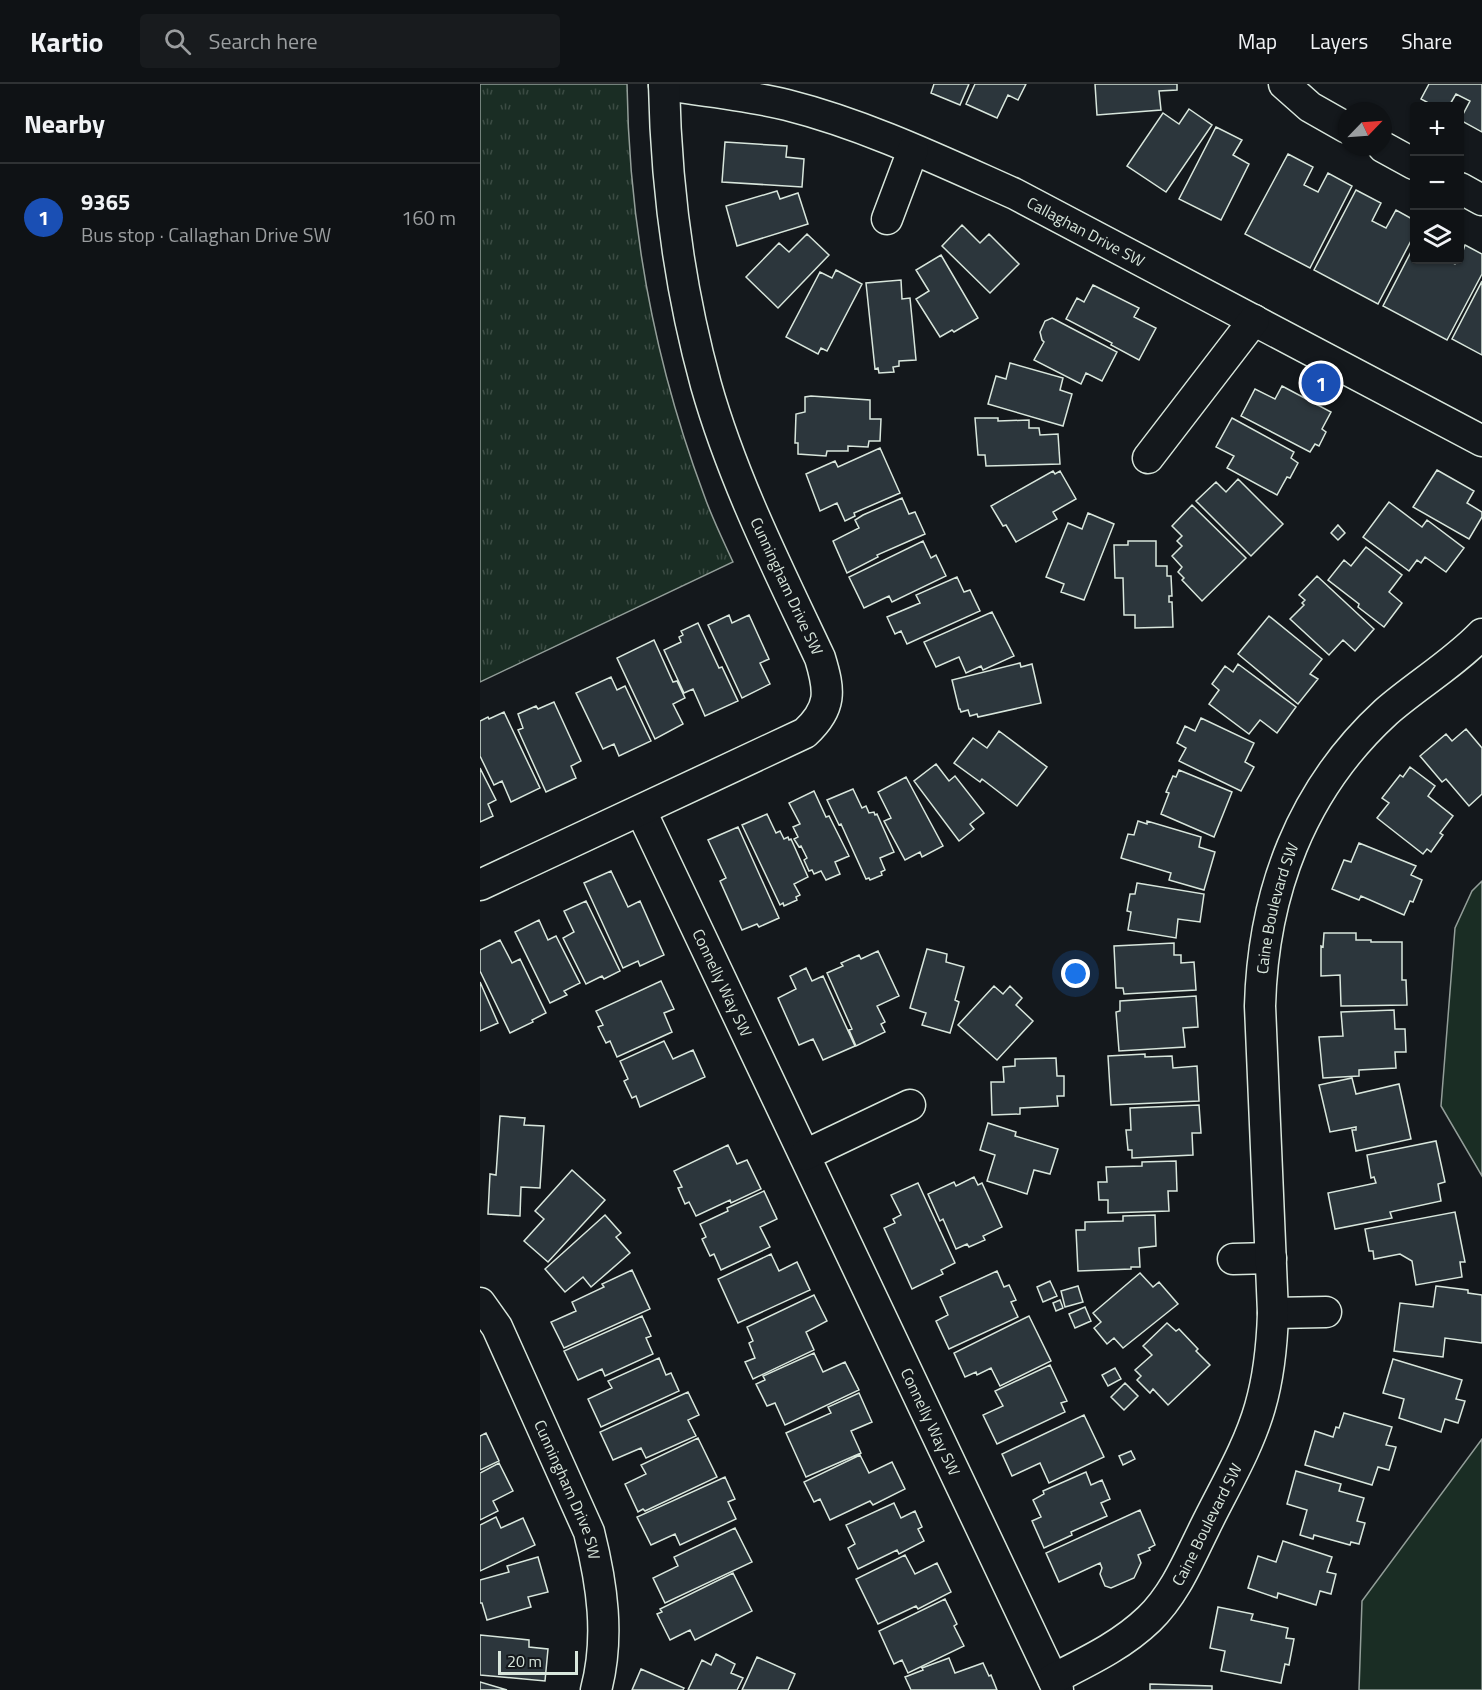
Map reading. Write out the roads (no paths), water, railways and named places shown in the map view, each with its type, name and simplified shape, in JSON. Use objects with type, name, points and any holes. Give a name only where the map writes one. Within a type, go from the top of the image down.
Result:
[{"type":"street","points":[[1284,84],[1310,107],[1338,123]]},
{"type":"street","name":"Callaghan Drive SW","points":[[664,85],[763,100],[841,122],[1015,194],[1482,441]]},
{"type":"street","name":"Cunningham Drive SW","points":[[480,885],[804,733],[818,721],[827,701],[826,677],[820,657],[767,545],[734,466],[706,385],[676,243],[669,179],[664,85]]},
{"type":"street","points":[[887,219],[913,150]]},
{"type":"street","points":[[1392,152],[1410,162]]},
{"type":"street","points":[[1464,190],[1482,200]]},
{"type":"street","points":[[1148,458],[1254,320]]},
{"type":"street","name":"Caine Boulevard SW","points":[[1055,1685],[1131,1635],[1159,1609],[1181,1577],[1247,1442],[1260,1408],[1270,1362],[1273,1313],[1260,1006],[1264,947],[1277,885],[1288,854],[1303,822],[1337,765],[1352,747],[1394,706],[1482,634]]},
{"type":"street","name":"Connelly Way SW","points":[[641,811],[1055,1685]]},
{"type":"street","points":[[805,1155],[910,1105]]},
{"type":"street","points":[[1233,1260],[1271,1258]]},
{"type":"street","name":"Cunningham Drive SW","points":[[480,1303],[497,1327],[589,1532],[597,1564],[604,1630],[596,1690]]},
{"type":"street","points":[[1273,1313],[1326,1312]]},
{"type":"place","name":"9365","points":[[1321,383]]}]
